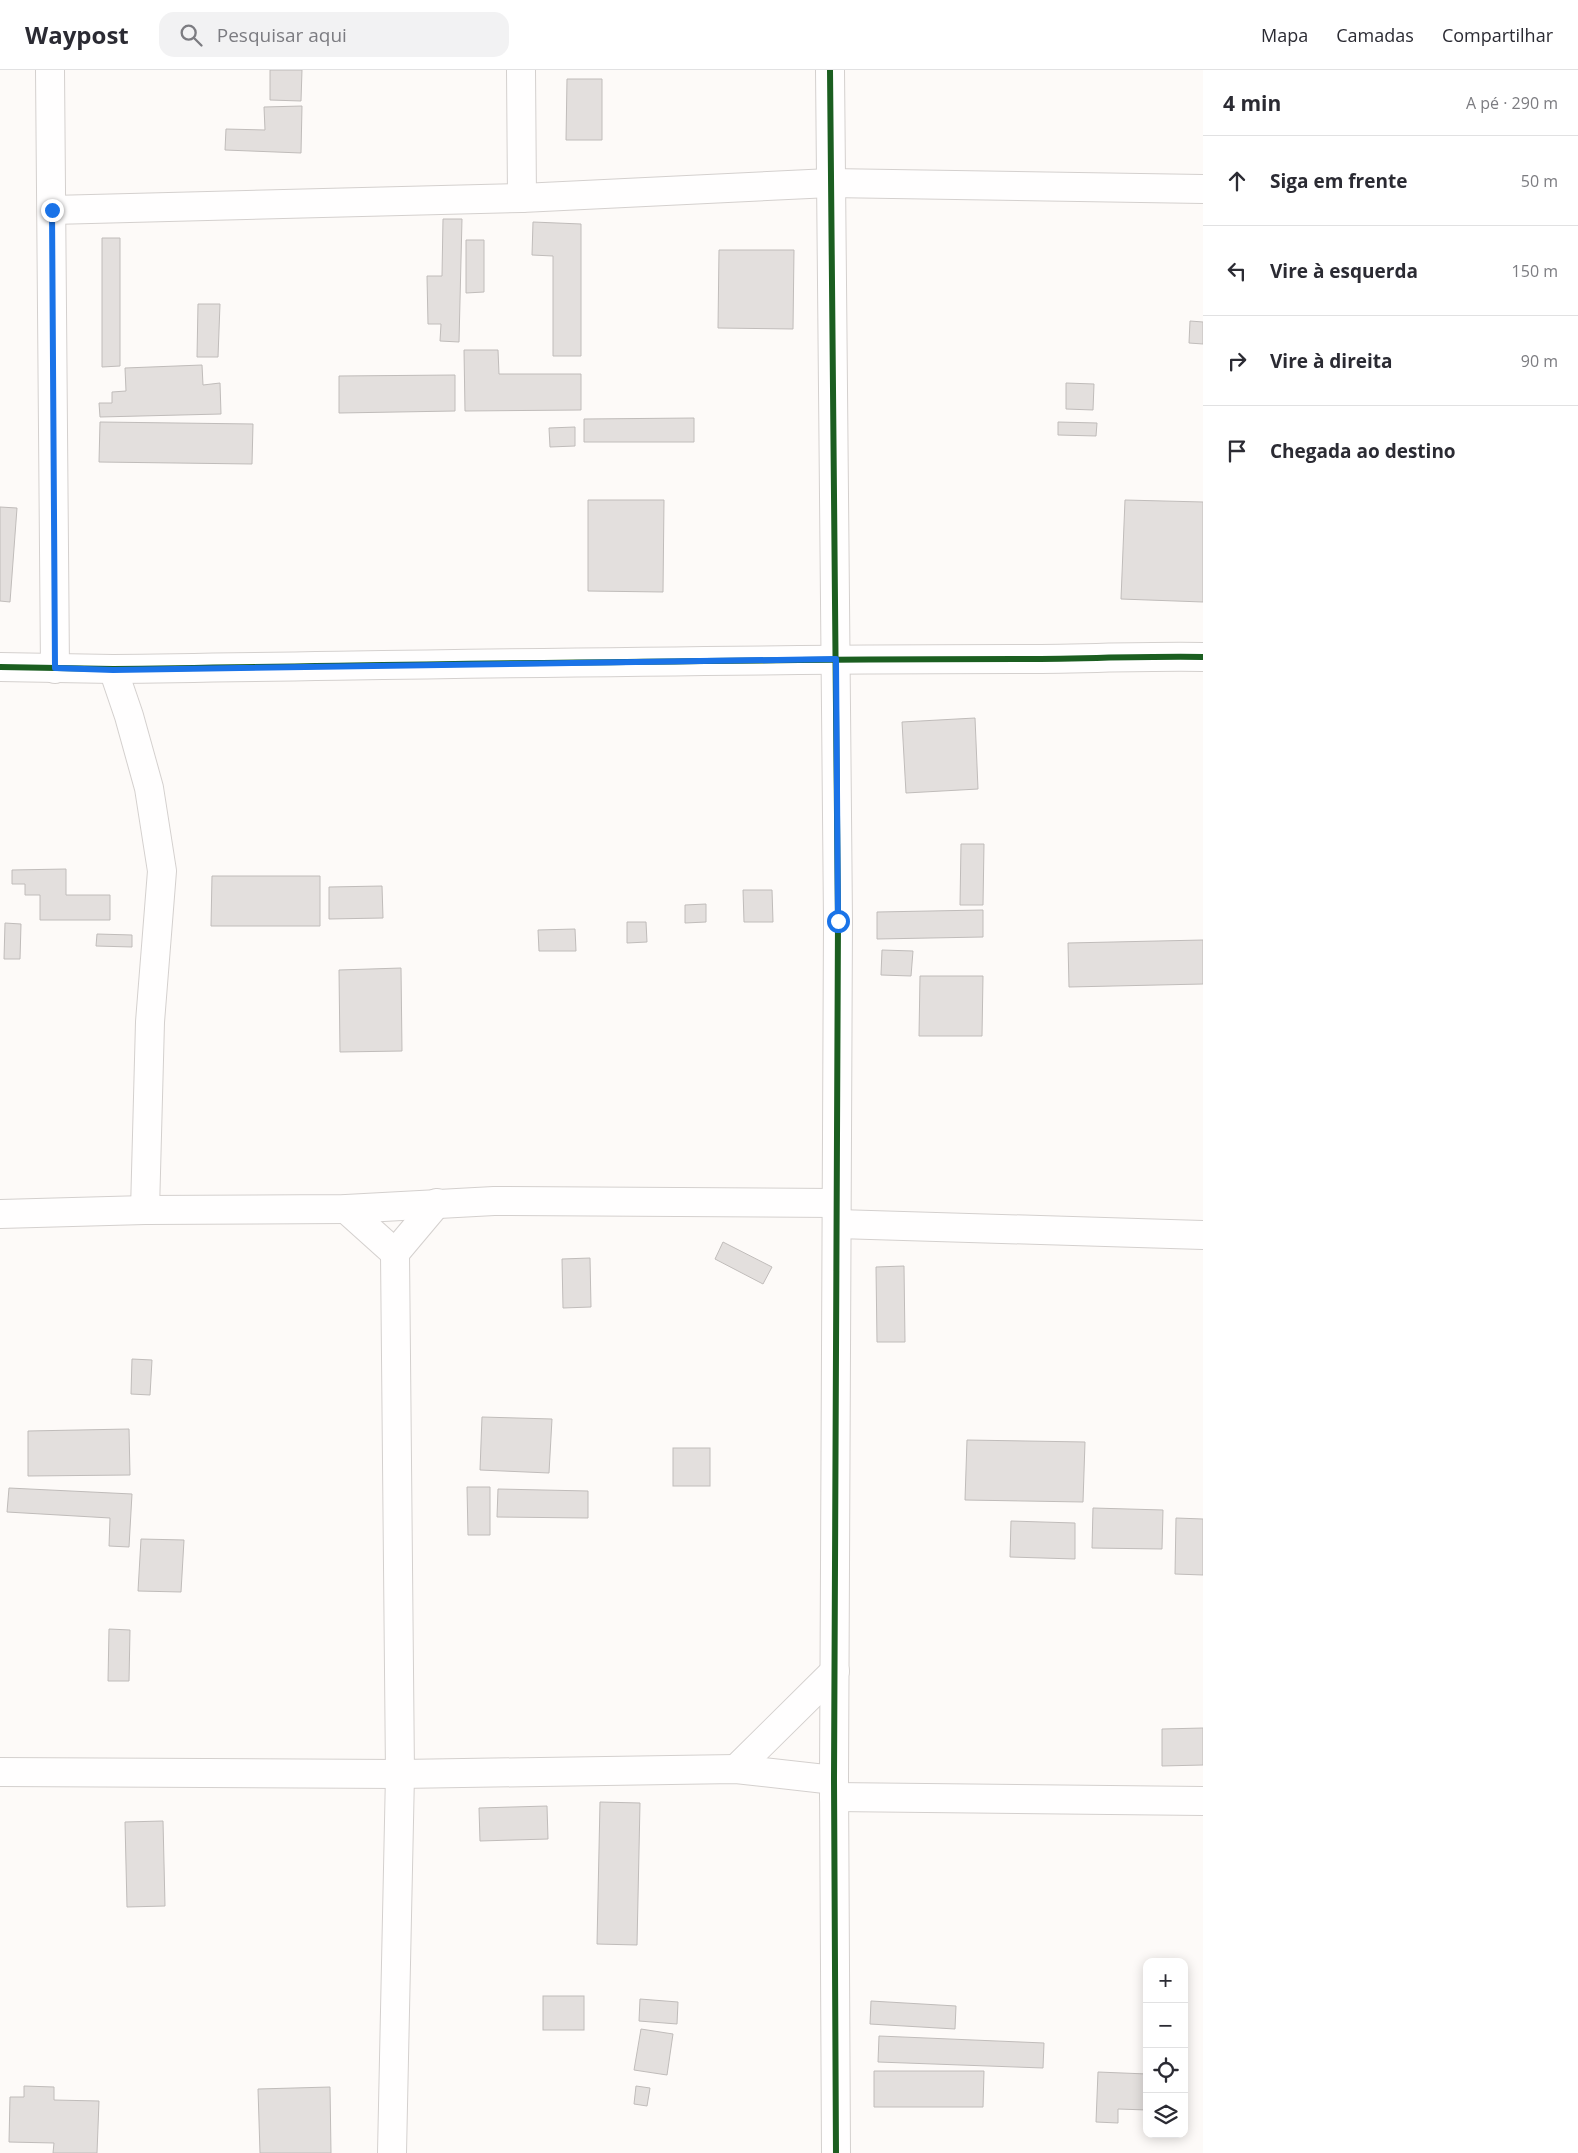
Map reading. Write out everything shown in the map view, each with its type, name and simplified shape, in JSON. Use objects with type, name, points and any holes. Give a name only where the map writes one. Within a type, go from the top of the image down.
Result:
[{"type":"street","points":[[50,70],[55,668]]},
{"type":"street","points":[[522,70],[522,198]]},
{"type":"street","points":[[830,70],[838,921],[834,1788],[836,2153]]},
{"type":"street","points":[[52,210],[522,198],[830,183],[1203,189]]},
{"type":"street","points":[[0,667],[113,670],[836,659],[1203,657]]},
{"type":"street","points":[[113,670],[129,716],[149,788],[162,871],[150,1022],[145,1210]]},
{"type":"street","points":[[0,1214],[145,1210],[346,1209],[437,1203],[513,1201],[837,1214],[1203,1235]]},
{"type":"street","points":[[392,2153],[400,1774],[395,1253],[437,1203]]},
{"type":"street","points":[[346,1209],[395,1253]]},
{"type":"street","points":[[736,1769],[835,1671]]},
{"type":"street","points":[[0,1772],[400,1774],[736,1769],[834,1788],[1203,1801]]},
{"type":"building","points":[[270,70],[302,70],[301,101],[270,100]]},
{"type":"building","points":[[567,79],[602,79],[602,140],[566,140]]},
{"type":"building","points":[[302,106],[301,153],[225,150],[226,129],[265,130],[264,107]]},
{"type":"building","points":[[443,219],[462,219],[459,342],[440,341],[441,324],[428,324],[427,276],[442,276]]},
{"type":"building","points":[[533,222],[581,224],[581,356],[553,356],[553,256],[532,255]]},
{"type":"building","points":[[102,238],[120,238],[120,366],[102,367]]},
{"type":"building","points":[[466,240],[484,240],[484,292],[466,293]]},
{"type":"building","points":[[719,250],[794,250],[793,329],[718,328]]},
{"type":"building","points":[[198,304],[220,304],[218,357],[197,357]]},
{"type":"building","points":[[1190,321],[1203,322],[1203,344],[1189,343]]},
{"type":"building","points":[[464,350],[498,350],[499,374],[581,374],[581,410],[465,411]]},
{"type":"building","points":[[202,365],[203,385],[220,383],[221,414],[100,417],[99,403],[112,403],[112,392],[126,391],[125,368]]},
{"type":"building","points":[[455,375],[455,411],[339,413],[339,376]]},
{"type":"building","points":[[1066,383],[1094,384],[1093,410],[1066,409]]},
{"type":"building","points":[[694,418],[694,442],[584,442],[584,419]]},
{"type":"building","points":[[100,422],[253,424],[252,464],[99,462]]},
{"type":"building","points":[[1058,422],[1097,423],[1096,436],[1058,435]]},
{"type":"building","points":[[575,427],[575,446],[550,447],[549,428]]},
{"type":"building","points":[[588,500],[664,500],[663,592],[588,591]]},
{"type":"building","points":[[1125,500],[1203,502],[1203,602],[1121,599]]},
{"type":"building","points":[[0,507],[17,508],[10,602],[0,601]]},
{"type":"building","points":[[975,718],[978,789],[906,793],[902,722]]},
{"type":"building","points":[[961,844],[984,844],[983,905],[960,905]]},
{"type":"building","points":[[66,869],[66,895],[110,895],[110,920],[40,920],[40,895],[25,895],[25,884],[12,884],[12,870]]},
{"type":"building","points":[[212,876],[320,876],[320,926],[211,926]]},
{"type":"building","points":[[382,886],[383,918],[329,919],[329,887]]},
{"type":"building","points":[[743,890],[772,890],[773,922],[744,922]]},
{"type":"building","points":[[706,904],[706,922],[685,923],[685,905]]},
{"type":"building","points":[[983,910],[983,937],[877,939],[877,912]]},
{"type":"building","points":[[627,922],[646,922],[647,942],[627,943]]},
{"type":"building","points":[[5,923],[21,924],[20,959],[4,959]]},
{"type":"building","points":[[575,929],[576,951],[539,951],[538,930]]},
{"type":"building","points":[[97,934],[132,935],[132,947],[96,946]]},
{"type":"building","points":[[1203,940],[1203,984],[1069,987],[1068,943]]},
{"type":"building","points":[[882,950],[913,951],[911,976],[881,975]]},
{"type":"building","points":[[401,968],[402,1051],[340,1052],[339,970]]},
{"type":"building","points":[[920,976],[983,976],[982,1036],[919,1036]]},
{"type":"building","points":[[723,1242],[772,1267],[763,1284],[715,1259]]},
{"type":"building","points":[[590,1258],[591,1307],[563,1308],[562,1259]]},
{"type":"building","points":[[904,1266],[905,1342],[877,1342],[876,1267]]},
{"type":"building","points":[[132,1359],[152,1360],[150,1395],[131,1394]]},
{"type":"building","points":[[482,1417],[552,1419],[549,1473],[480,1470]]},
{"type":"building","points":[[129,1429],[130,1475],[28,1476],[28,1431]]},
{"type":"building","points":[[967,1440],[1085,1442],[1083,1502],[965,1500]]},
{"type":"building","points":[[673,1448],[710,1448],[710,1486],[673,1486]]},
{"type":"building","points":[[467,1487],[490,1487],[490,1535],[468,1535]]},
{"type":"building","points":[[9,1488],[132,1494],[129,1547],[109,1546],[110,1518],[7,1512]]},
{"type":"building","points":[[498,1489],[588,1491],[588,1518],[497,1517]]},
{"type":"building","points":[[1093,1508],[1163,1510],[1162,1549],[1092,1548]]},
{"type":"building","points":[[1176,1518],[1203,1519],[1203,1575],[1175,1574]]},
{"type":"building","points":[[1011,1521],[1075,1523],[1075,1559],[1010,1557]]},
{"type":"building","points":[[141,1539],[184,1540],[181,1592],[138,1591]]},
{"type":"building","points":[[109,1629],[130,1630],[129,1681],[108,1681]]},
{"type":"building","points":[[1203,1728],[1203,1765],[1162,1766],[1162,1729]]},
{"type":"building","points":[[600,1802],[640,1803],[637,1945],[597,1944]]},
{"type":"building","points":[[547,1806],[548,1839],[480,1841],[479,1808]]},
{"type":"building","points":[[163,1821],[165,1906],[127,1907],[125,1822]]},
{"type":"building","points":[[543,1996],[584,1996],[584,2030],[543,2030]]},
{"type":"building","points":[[640,1999],[678,2002],[677,2024],[639,2021]]},
{"type":"building","points":[[871,2001],[956,2006],[955,2029],[870,2024]]},
{"type":"building","points":[[641,2029],[673,2034],[667,2075],[634,2070]]},
{"type":"building","points":[[879,2036],[1044,2043],[1043,2068],[878,2062]]},
{"type":"building","points":[[874,2071],[984,2071],[983,2107],[874,2107]]},
{"type":"building","points":[[1098,2072],[1143,2074],[1143,2110],[1118,2109],[1118,2123],[1096,2122]]},
{"type":"building","points":[[24,2086],[54,2087],[54,2100],[99,2101],[97,2153],[53,2153],[54,2143],[9,2142],[10,2097],[24,2097]]},
{"type":"building","points":[[636,2086],[650,2088],[647,2106],[634,2104]]},
{"type":"building","points":[[330,2087],[331,2153],[260,2153],[258,2089]]},
{"type":"cycle path","points":[[830,70],[838,921],[834,1780],[836,2153]]},
{"type":"cycle path","points":[[0,667],[113,669],[678,661],[1203,657]]},
{"type":"route","points":[[52,210],[55,668],[113,670],[836,659],[838,921]]}]
